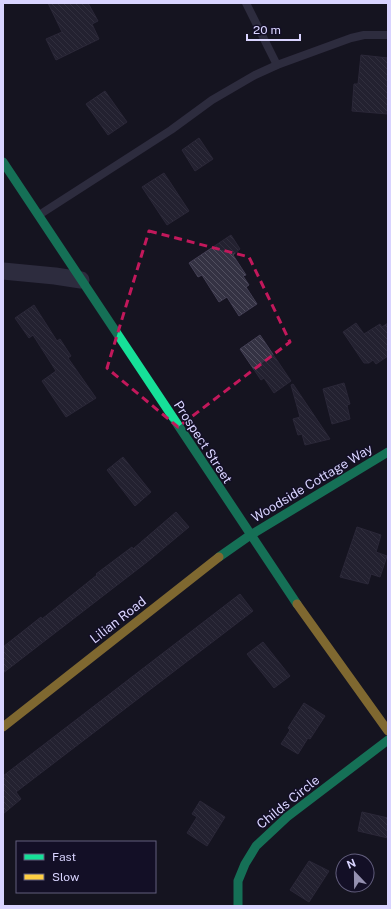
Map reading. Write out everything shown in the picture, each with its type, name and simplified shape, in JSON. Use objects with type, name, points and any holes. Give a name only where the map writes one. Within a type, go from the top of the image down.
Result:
[{"type":"street","name":"Prospect Street","points":[[3,162],[249,536],[322,641],[388,731]]},
{"type":"street","points":[[3,271],[81,280]]},
{"type":"street","name":"Woodside Cottage Way","points":[[249,536],[388,452]]},
{"type":"street","name":"Lilian Road","points":[[3,727],[216,559],[249,536]]},
{"type":"street","name":"Childs Circle","points":[[238,906],[238,881],[245,864],[256,846],[287,817],[388,740]]},
{"type":"lane","points":[[246,3],[277,65]]},
{"type":"lane","points":[[38,216],[171,130],[232,87],[277,65],[351,38],[364,35],[388,35]]},
{"type":"highlighted area","points":[[149,231],[249,257],[290,342],[178,427],[107,368]]},
{"type":"building","points":[[48,3],[88,3],[98,21],[92,24],[99,39],[56,60],[46,39],[62,32]]},
{"type":"building","points":[[361,55],[388,58],[388,114],[352,111],[354,84],[358,84]]},
{"type":"building","points":[[105,91],[127,122],[108,135],[86,104]]},
{"type":"building","points":[[199,138],[213,159],[195,171],[182,150]]},
{"type":"building","points":[[164,173],[189,211],[167,225],[142,187]]},
{"type":"building","points":[[231,235],[240,249],[233,255],[246,275],[243,276],[249,285],[246,287],[257,304],[239,316],[227,297],[219,302],[202,275],[198,277],[189,263]]},
{"type":"building","points":[[34,305],[57,341],[60,339],[71,356],[68,358],[96,398],[66,417],[42,381],[56,371],[33,335],[29,338],[15,318]]},
{"type":"building","points":[[356,323],[364,334],[380,324],[382,327],[388,323],[388,356],[376,364],[373,360],[369,363],[364,363],[343,332]]},
{"type":"building","points":[[260,335],[291,381],[274,393],[264,378],[261,380],[240,349]]},
{"type":"building","points":[[344,383],[350,404],[347,405],[350,419],[332,424],[323,389]]},
{"type":"building","points":[[293,384],[330,439],[305,445],[302,434],[298,435],[293,419],[300,417],[291,385]]},
{"type":"building","points":[[123,457],[151,492],[135,506],[107,470]]},
{"type":"building","points":[[176,512],[189,527],[147,562],[3,673],[3,647],[41,617],[42,619],[97,575],[96,574],[132,547],[133,549]]},
{"type":"building","points":[[357,527],[381,535],[376,552],[387,556],[380,577],[371,574],[368,584],[340,577]]},
{"type":"building","points":[[240,594],[253,611],[16,792],[21,799],[3,814],[3,776]]},
{"type":"building","points":[[263,642],[290,676],[274,688],[247,654]]},
{"type":"building","points":[[304,703],[325,716],[298,754],[281,744],[290,730],[288,728]]},
{"type":"building","points":[[200,801],[225,817],[207,846],[187,833],[197,817],[192,814]]},
{"type":"building","points":[[362,812],[388,818],[388,838],[358,831]]},
{"type":"building","points":[[309,861],[329,871],[309,902],[290,890]]},
{"type":"traffic: fast","points":[[3,162],[297,604]]},
{"type":"traffic: fast","points":[[219,557],[249,536],[388,452]]},
{"type":"traffic: fast","points":[[238,906],[238,881],[245,864],[256,846],[287,817],[388,740]]},
{"type":"traffic: slow","points":[[3,727],[219,557]]},
{"type":"traffic: slow","points":[[297,604],[388,731]]}]
